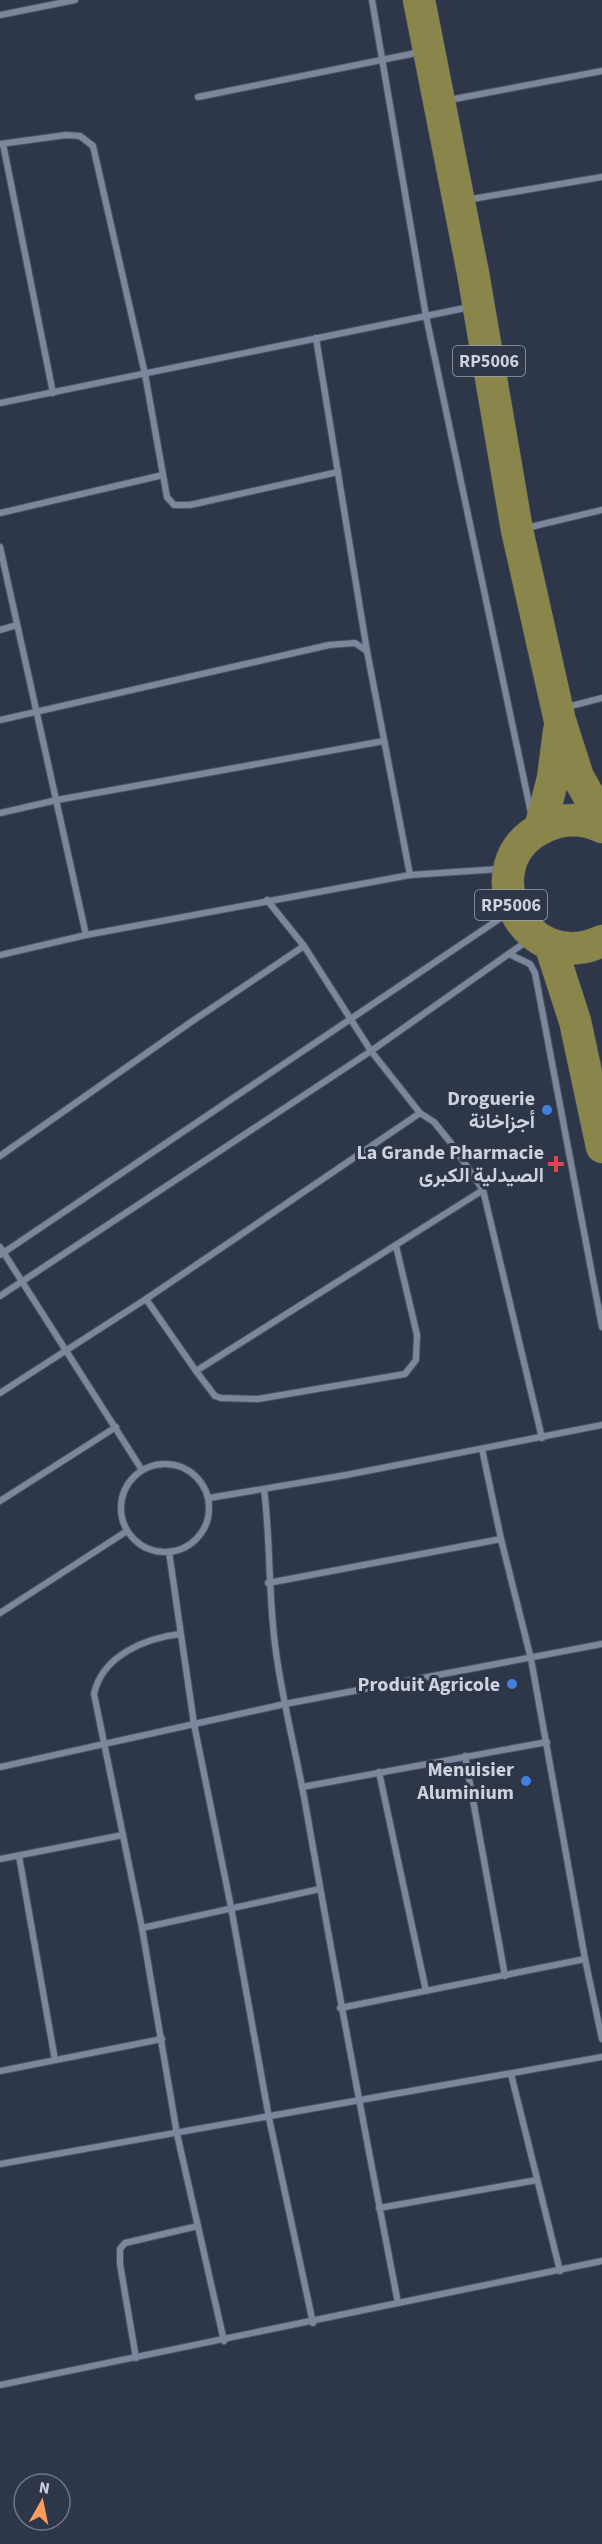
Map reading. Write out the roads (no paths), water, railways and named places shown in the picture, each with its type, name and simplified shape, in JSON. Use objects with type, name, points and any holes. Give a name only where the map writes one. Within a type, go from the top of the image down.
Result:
[{"type":"main road","name":"RP5006","points":[[419,0],[479,305],[517,530],[559,715],[578,777],[602,819]]},
{"type":"main road","name":"RP5006","points":[[559,715],[556,760],[538,830],[520,846],[510,869],[508,892],[522,924],[542,940],[580,948],[602,941]]},
{"type":"main road","points":[[538,830],[573,820],[602,827]]},
{"type":"main road","name":"RP5006","points":[[542,940],[574,1021],[602,1147]]},
{"type":"street","points":[[0,15],[75,0]]},
{"type":"street","points":[[372,0],[426,316],[538,830]]},
{"type":"street","points":[[198,97],[429,50]]},
{"type":"street","points":[[439,102],[602,71]]},
{"type":"street","points":[[53,393],[1,144],[66,135],[80,136],[93,146],[145,374],[167,497],[174,505],[190,505],[338,472]]},
{"type":"street","points":[[459,201],[602,177]]},
{"type":"street","points":[[0,403],[479,305]]},
{"type":"street","points":[[316,338],[367,651],[410,875]]},
{"type":"street","points":[[0,513],[163,475]]},
{"type":"street","points":[[517,530],[602,510]]},
{"type":"street","points":[[0,547],[86,935]]},
{"type":"street","points":[[0,630],[17,625]]},
{"type":"street","points":[[0,720],[329,645],[355,644],[367,651]]},
{"type":"street","points":[[559,715],[602,698]]},
{"type":"street","points":[[0,813],[57,800],[384,741]]},
{"type":"street","points":[[0,955],[86,935],[410,875],[510,869]]},
{"type":"street","points":[[267,900],[304,946],[371,1051],[420,1113],[440,1129],[467,1164],[483,1190],[542,1438]]},
{"type":"street","points":[[142,1470],[22,1281],[1,1252],[514,910]]},
{"type":"street","points":[[0,1296],[371,1051],[509,954],[542,940]]},
{"type":"street","points":[[0,1156],[304,946]]},
{"type":"street","points":[[509,954],[530,964],[535,973],[602,1327]]},
{"type":"street","points":[[0,1394],[146,1299],[420,1113]]},
{"type":"street","points":[[196,1371],[483,1190]]},
{"type":"street","points":[[146,1299],[215,1396],[231,1401],[258,1399],[405,1374],[416,1360],[417,1335],[396,1246]]},
{"type":"street","points":[[209,1498],[264,1490],[602,1425]]},
{"type":"street","points":[[0,1501],[116,1427]]},
{"type":"street","points":[[483,1449],[501,1539],[531,1659],[585,1959],[602,2039]]},
{"type":"street","points":[[161,1463],[181,1466],[198,1477],[209,1498],[209,1514],[202,1533],[188,1546],[169,1552],[149,1550],[127,1531],[120,1512],[128,1483],[142,1470],[161,1463]]},
{"type":"street","points":[[264,1490],[269,1531],[268,1583],[276,1653],[302,1787],[340,2008],[361,2101],[398,2303]]},
{"type":"street","points":[[0,1613],[127,1531]]},
{"type":"street","points":[[268,1583],[501,1539]]},
{"type":"street","points":[[169,1552],[194,1724],[231,1907],[269,2118],[313,2322]]},
{"type":"street","points":[[180,1634],[159,1637],[138,1645],[104,1670],[97,1680],[94,1694],[142,1928],[177,2134],[224,2341]]},
{"type":"street","points":[[0,1767],[285,1704],[602,1644]]},
{"type":"street","points":[[302,1787],[465,1755],[547,1742]]},
{"type":"street","points":[[465,1755],[505,1976]]},
{"type":"street","points":[[379,1772],[426,1991]]},
{"type":"street","points":[[0,1859],[123,1835]]},
{"type":"street","points":[[19,1856],[55,2060]]},
{"type":"street","points":[[142,1928],[320,1889]]},
{"type":"street","points":[[340,2008],[585,1959]]},
{"type":"street","points":[[0,2071],[162,2039]]},
{"type":"street","points":[[0,2164],[602,2057]]},
{"type":"street","points":[[512,2074],[560,2271]]},
{"type":"street","points":[[379,2208],[537,2180]]},
{"type":"street","points":[[136,2358],[120,2264],[120,2249],[125,2243],[198,2226]]},
{"type":"street","points":[[0,2385],[224,2341],[602,2261]]},
{"type":"place","name":"Droguerie أجزاخانة","points":[[547,1110]]},
{"type":"place","name":"La Grande Pharmacie الصيدلية الكبرى","points":[[556,1164]]},
{"type":"place","name":"Produit Agricole","points":[[512,1684]]},
{"type":"place","name":"Menuisier Aluminium","points":[[526,1781]]}]
